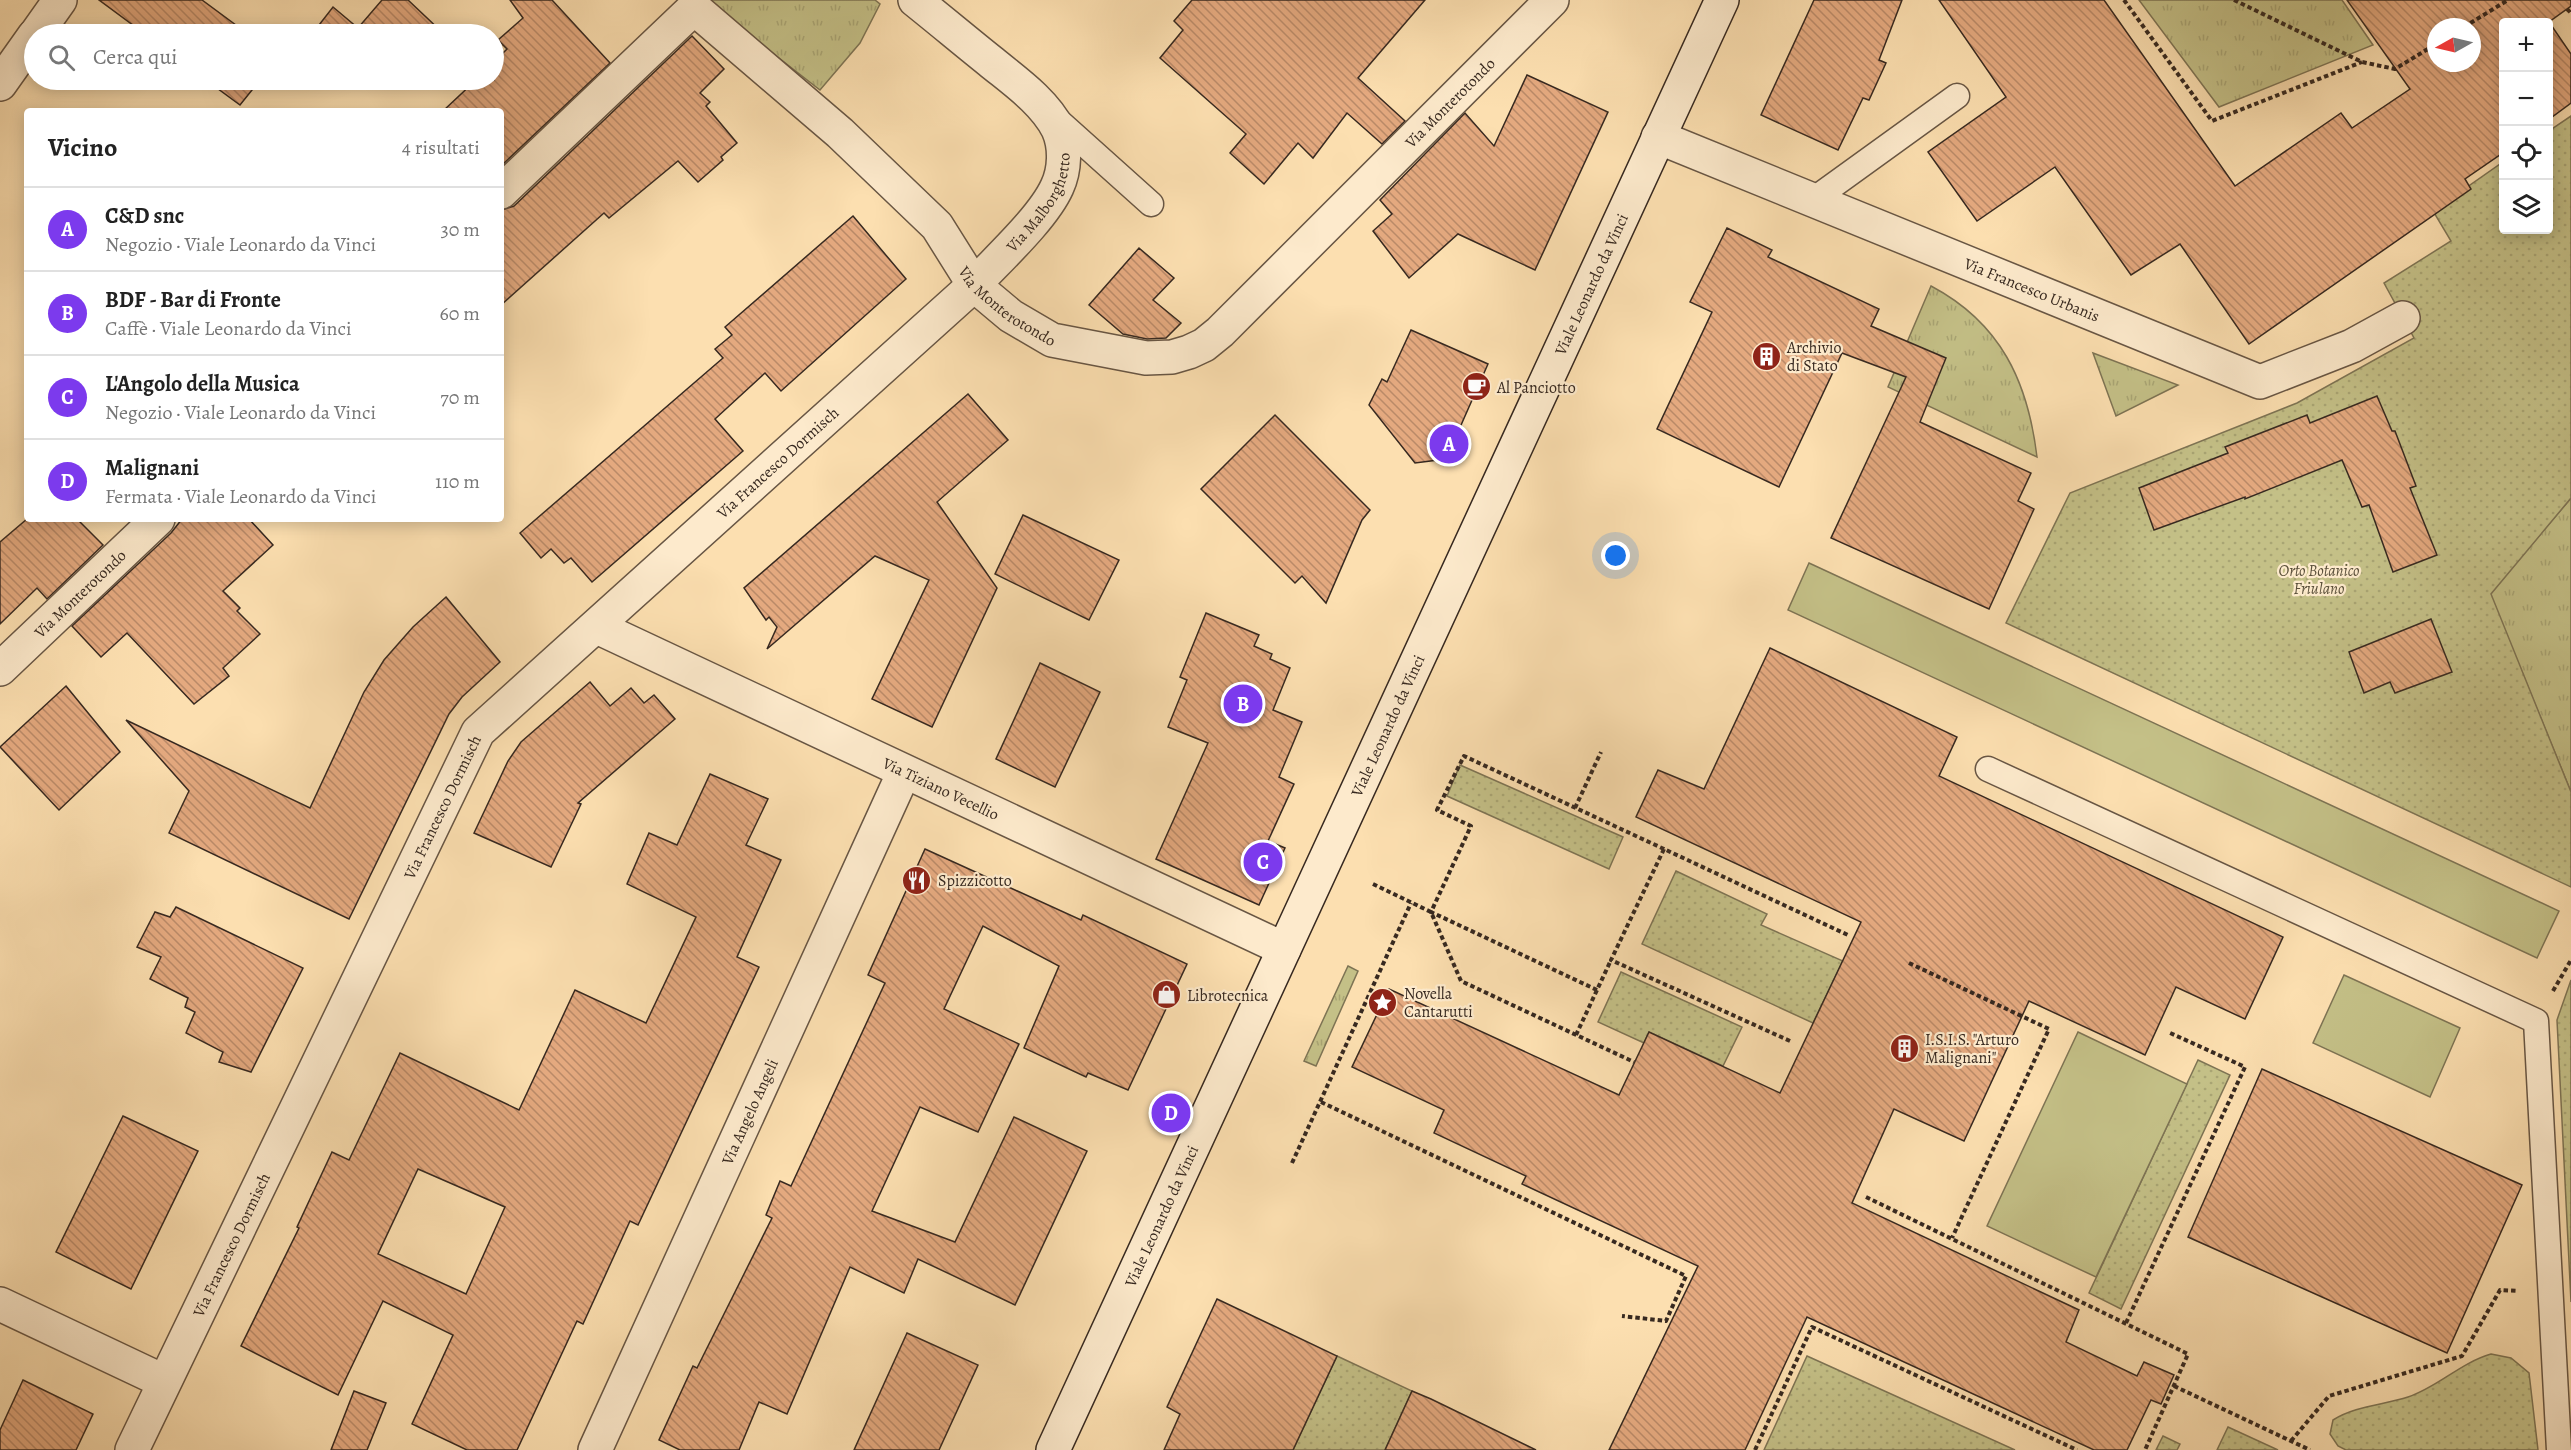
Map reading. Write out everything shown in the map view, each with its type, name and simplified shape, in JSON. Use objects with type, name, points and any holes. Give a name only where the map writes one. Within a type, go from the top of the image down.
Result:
[{"type":"street","points":[[43,24],[60,0]]},
{"type":"street","name":"Via Malborghetto","points":[[915,0],[1017,83],[1048,114],[1057,128],[1063,150],[1061,175],[1047,204],[974,285]]},
{"type":"street","name":"Via Monterotondo","points":[[504,189],[694,8],[840,134],[937,226],[974,285],[1011,316],[1052,340],[1146,358],[1172,357],[1204,345],[1236,317],[1552,0]]},
{"type":"street","name":"Viale Leonardo da Vinci","points":[[1053,1450],[1722,0]]},
{"type":"street","points":[[0,84],[24,50]]},
{"type":"street","name":"Via Francesco Urbanis","points":[[1658,137],[2260,382],[2352,346],[2403,318]]},
{"type":"street","name":"Via Francesco Dormisch","points":[[132,1450],[163,1381],[478,732],[974,285]]},
{"type":"street","name":"Via Monterotondo","points":[[0,669],[155,522]]},
{"type":"street","name":"Via Tiziano Vecellio","points":[[597,627],[1284,949]]},
{"type":"street","name":"Via Angelo Angeli","points":[[595,1450],[904,772]]},
{"type":"street","points":[[0,1304],[163,1381]]},
{"type":"lane","name":"Via Malborghetto","points":[[1017,83],[1151,204]]},
{"type":"lane","points":[[1813,200],[1957,96]]},
{"type":"lane","points":[[1988,769],[2536,1021],[2559,1450]]},
{"type":"path","points":[[2124,0],[2212,121],[2362,62]]},
{"type":"path","points":[[2234,0],[2362,62],[2395,69],[2427,49]]},
{"type":"path","points":[[2479,18],[2508,0]]},
{"type":"path","points":[[2567,9],[2571,14]]},
{"type":"path","points":[[1575,808],[1601,752]]},
{"type":"path","points":[[1634,1062],[1461,981],[1431,912],[1471,826],[1437,810],[1464,756],[1850,936]]},
{"type":"path","points":[[1576,1035],[1664,849]]},
{"type":"path","points":[[1372,885],[1597,990]]},
{"type":"path","points":[[1292,1163],[1411,903]]},
{"type":"path","points":[[1611,960],[1790,1041]]},
{"type":"path","points":[[1909,963],[2049,1029],[1952,1239]]},
{"type":"path","points":[[2126,1323],[2245,1067],[2168,1032]]},
{"type":"path","points":[[1321,1102],[1686,1276],[1666,1321],[1622,1317]]},
{"type":"path","points":[[1866,1197],[2188,1354],[2145,1450]]},
{"type":"path","points":[[2291,1441],[2329,1396],[2462,1356],[2500,1290],[2552,1293]]},
{"type":"path","points":[[1755,1450],[1812,1327],[2077,1450]]},
{"type":"path","points":[[2174,1386],[2310,1450]]},
{"type":"green space","points":[[704,0],[875,0],[880,4],[860,43],[820,90]]},
{"type":"green space","points":[[2139,0],[2342,0],[2373,45],[2219,107]]},
{"type":"green space","name":"Orto Botanico Friulano","points":[[2571,116],[2571,498],[2491,594],[2571,792],[2571,887],[2006,623],[2070,493],[2297,403],[2414,338],[2384,283],[2451,241],[2433,211],[2499,165],[2499,234],[2553,234],[2553,128]]},
{"type":"green space","points":[[1931,286],[1976,318],[2007,357],[2026,404],[2037,457],[1888,387]]},
{"type":"green space","points":[[2093,353],[2178,385],[2116,416]]},
{"type":"green space","points":[[2571,498],[2571,792],[2490,594]]},
{"type":"green space","points":[[1809,563],[2559,911],[2537,958],[1788,610]]},
{"type":"green space","points":[[1460,765],[1623,837],[1609,869],[1447,796]]},
{"type":"green space","points":[[1676,871],[1767,914],[1761,925],[1843,961],[1813,1023],[1642,944]]},
{"type":"green space","points":[[1348,966],[1358,971],[1316,1066],[1304,1061]]},
{"type":"green space","points":[[1621,972],[1742,1027],[1723,1066],[1649,1032],[1644,1043],[1598,1022]]},
{"type":"green space","points":[[2344,975],[2460,1028],[2430,1097],[2313,1043]]},
{"type":"green space","points":[[2571,980],[2571,1302],[2557,1020]]},
{"type":"green space","points":[[2078,1032],[2187,1084],[2096,1277],[1987,1226]]},
{"type":"green space","points":[[2198,1060],[2230,1075],[2121,1309],[2089,1293]]},
{"type":"green space","points":[[2491,1354],[2511,1358],[2529,1373],[2538,1450],[2346,1450],[2338,1446],[2330,1434],[2333,1420],[2342,1415],[2419,1393],[2469,1363]]},
{"type":"green space","points":[[1337,1356],[1412,1391],[1385,1450],[1293,1450]]},
{"type":"green space","points":[[1807,1356],[2015,1450],[1764,1450]]},
{"type":"green space","points":[[2228,1427],[2278,1450],[2217,1450]]},
{"type":"green space","points":[[2163,1436],[2180,1444],[2177,1450],[2156,1450]]},
{"type":"building","points":[[99,0],[202,0],[234,24],[131,24]]},
{"type":"building","points":[[382,0],[408,0],[433,24],[361,24]]},
{"type":"building","points":[[510,0],[552,0],[610,63],[504,163],[504,108],[446,108],[465,90],[504,90],[504,52],[507,49],[504,46],[504,35],[523,18]]},
{"type":"building","points":[[1192,0],[1425,0],[1358,78],[1405,121],[1382,144],[1347,113],[1313,158],[1298,143],[1264,184],[1230,153],[1246,134],[1160,58],[1183,30],[1174,21]]},
{"type":"building","points":[[1814,0],[1902,0],[1879,60],[1886,63],[1869,100],[1863,98],[1838,150],[1761,115]]},
{"type":"building","points":[[1939,0],[2104,0],[2235,186],[2341,113],[2352,128],[2410,89],[2347,0],[2571,0],[2571,6],[2553,19],[2499,18],[2499,155],[2465,179],[2471,189],[2249,344],[2180,244],[2131,275],[2055,167],[1977,221],[1928,152],[2006,97]]},
{"type":"building","points":[[333,7],[353,24],[320,24]]},
{"type":"building","points":[[2553,28],[2571,54],[2571,103],[2553,116]]},
{"type":"building","points":[[692,36],[724,69],[700,93],[710,102],[706,106],[737,143],[721,157],[723,160],[698,182],[678,161],[609,218],[604,213],[504,302],[504,209],[514,206]]},
{"type":"building","points":[[1527,75],[1608,112],[1535,270],[1458,234],[1409,278],[1373,231],[1392,214],[1380,200],[1465,113],[1494,146]]},
{"type":"building","points":[[220,90],[252,90],[240,105]]},
{"type":"building","points":[[853,216],[906,279],[781,391],[765,373],[715,419],[743,451],[592,582],[571,558],[564,563],[551,549],[541,558],[520,533],[723,358],[715,349],[732,335],[725,327]]},
{"type":"building","points":[[1727,228],[1772,250],[1768,257],[1879,309],[1871,326],[1946,358],[1920,422],[2031,473],[2018,501],[2034,509],[1989,609],[1831,538],[1906,377],[1842,353],[1779,487],[1657,429],[1712,312],[1690,302]]},
{"type":"building","points":[[1139,248],[1174,278],[1153,300],[1181,323],[1166,338],[1147,339],[1123,334],[1089,305]]},
{"type":"building","points":[[1411,330],[1488,364],[1446,459],[1415,463],[1369,405],[1382,379],[1387,382]]},
{"type":"building","points":[[968,394],[1008,440],[937,502],[997,588],[932,727],[872,699],[929,580],[875,556],[767,649],[777,627],[769,617],[766,620],[744,588]]},
{"type":"building","points":[[2377,396],[2392,431],[2395,431],[2416,486],[2410,488],[2437,555],[2393,572],[2369,505],[2362,507],[2342,460],[2245,499],[2245,497],[2154,530],[2139,488],[2228,453],[2225,447],[2307,415],[2310,423]]},
{"type":"building","points":[[1275,415],[1370,510],[1362,520],[1326,603],[1302,576],[1295,583],[1201,489]]},
{"type":"building","points":[[1023,515],[1119,560],[1089,620],[995,574]]},
{"type":"building","points":[[24,522],[80,522],[103,545],[47,599],[37,588],[0,624],[0,542]]},
{"type":"building","points":[[180,522],[252,522],[273,545],[223,591],[240,608],[237,611],[260,634],[223,668],[229,676],[194,704],[127,633],[101,657],[72,626],[171,533]]},
{"type":"building","points":[[446,597],[500,662],[462,697],[449,714],[349,919],[169,833],[189,791],[126,720],[310,808],[364,692],[384,660],[413,627]]},
{"type":"building","points":[[1206,613],[1259,635],[1254,646],[1272,654],[1270,659],[1290,668],[1273,710],[1302,722],[1279,777],[1294,784],[1268,841],[1285,848],[1259,905],[1156,859],[1208,743],[1168,727],[1187,680],[1180,677]]},
{"type":"building","points":[[2431,619],[2452,672],[2395,693],[2390,682],[2364,693],[2349,652]]},
{"type":"building","name":"I.S.I.S. \"Arturo Malignani\"","points":[[1770,648],[1957,737],[1939,776],[2283,937],[2245,1019],[2176,987],[2145,1055],[2029,1001],[1964,1141],[1894,1109],[1852,1203],[2079,1310],[2066,1342],[2137,1376],[2144,1362],[2174,1375],[2161,1404],[2151,1400],[2127,1450],[2094,1450],[1807,1317],[1745,1450],[1609,1450],[1698,1266],[1522,1184],[1526,1176],[1434,1133],[1444,1110],[1352,1067],[1389,989],[1619,1095],[1649,1032],[1780,1093],[1861,922],[1636,817],[1658,770],[1704,789]]},
{"type":"building","points":[[1040,663],[1100,692],[1055,787],[996,759]]},
{"type":"building","points":[[590,682],[610,706],[631,688],[644,703],[654,695],[675,719],[578,803],[581,804],[551,867],[474,833],[508,761],[521,742]]},
{"type":"building","points":[[66,686],[120,752],[59,810],[0,747]]},
{"type":"building","points":[[710,774],[768,799],[746,845],[781,860],[737,957],[759,967],[638,1225],[630,1221],[583,1324],[577,1321],[517,1450],[467,1450],[412,1424],[453,1335],[383,1301],[338,1395],[241,1346],[299,1228],[297,1227],[332,1152],[349,1160],[400,1053],[519,1110],[575,990],[646,1023],[696,917],[627,884],[649,833],[677,845]],"holes":[[[418,1169],[505,1207],[466,1294],[378,1254]]]},
{"type":"building","points":[[925,849],[1081,920],[1083,915],[1187,964],[1128,1090],[1088,1073],[1086,1077],[1024,1048],[1059,966],[983,926],[944,1009],[1019,1044],[978,1132],[920,1107],[872,1211],[955,1242],[1014,1117],[1087,1151],[1015,1305],[918,1259],[904,1293],[850,1267],[787,1414],[759,1402],[739,1450],[680,1450],[659,1440],[693,1366],[697,1368],[772,1218],[766,1215],[780,1181],[791,1186],[885,983],[868,975]]},
{"type":"building","points":[[176,907],[303,968],[251,1072],[219,1062],[223,1052],[186,1033],[195,1012],[185,1007],[188,998],[150,979],[161,957],[137,947],[155,912],[170,917]]},
{"type":"building","points":[[2262,1069],[2522,1185],[2447,1353],[2188,1237]]},
{"type":"building","points":[[123,1116],[198,1151],[131,1289],[56,1252]]},
{"type":"building","points":[[1217,1299],[1337,1356],[1293,1450],[1164,1450],[1180,1414],[1167,1407]]},
{"type":"building","points":[[907,1333],[978,1365],[939,1450],[854,1450]]},
{"type":"building","points":[[23,1380],[93,1414],[76,1450],[0,1450],[0,1430]]},
{"type":"building","points":[[354,1391],[386,1403],[367,1450],[331,1450]]},
{"type":"building","points":[[1412,1391],[1431,1399],[1536,1450],[1385,1450]]},
{"type":"place","name":"Archivio di Stato","points":[[1766,356]]},
{"type":"place","name":"Al Panciotto","points":[[1476,387]]},
{"type":"place","name":"C&D snc","points":[[1449,444]]},
{"type":"place","name":"BDF - Bar di Fronte","points":[[1243,704]]},
{"type":"place","name":"L'Angolo della Musica","points":[[1263,862]]},
{"type":"place","name":"Spizzicotto","points":[[917,880]]},
{"type":"place","name":"Librotecnica","points":[[1166,995]]},
{"type":"place","name":"Novella Cantarutti","points":[[1383,1002]]},
{"type":"place","name":"I.S.I.S. \"Arturo Malignani\"","points":[[1904,1048]]},
{"type":"place","name":"Malignani","points":[[1171,1113]]}]
